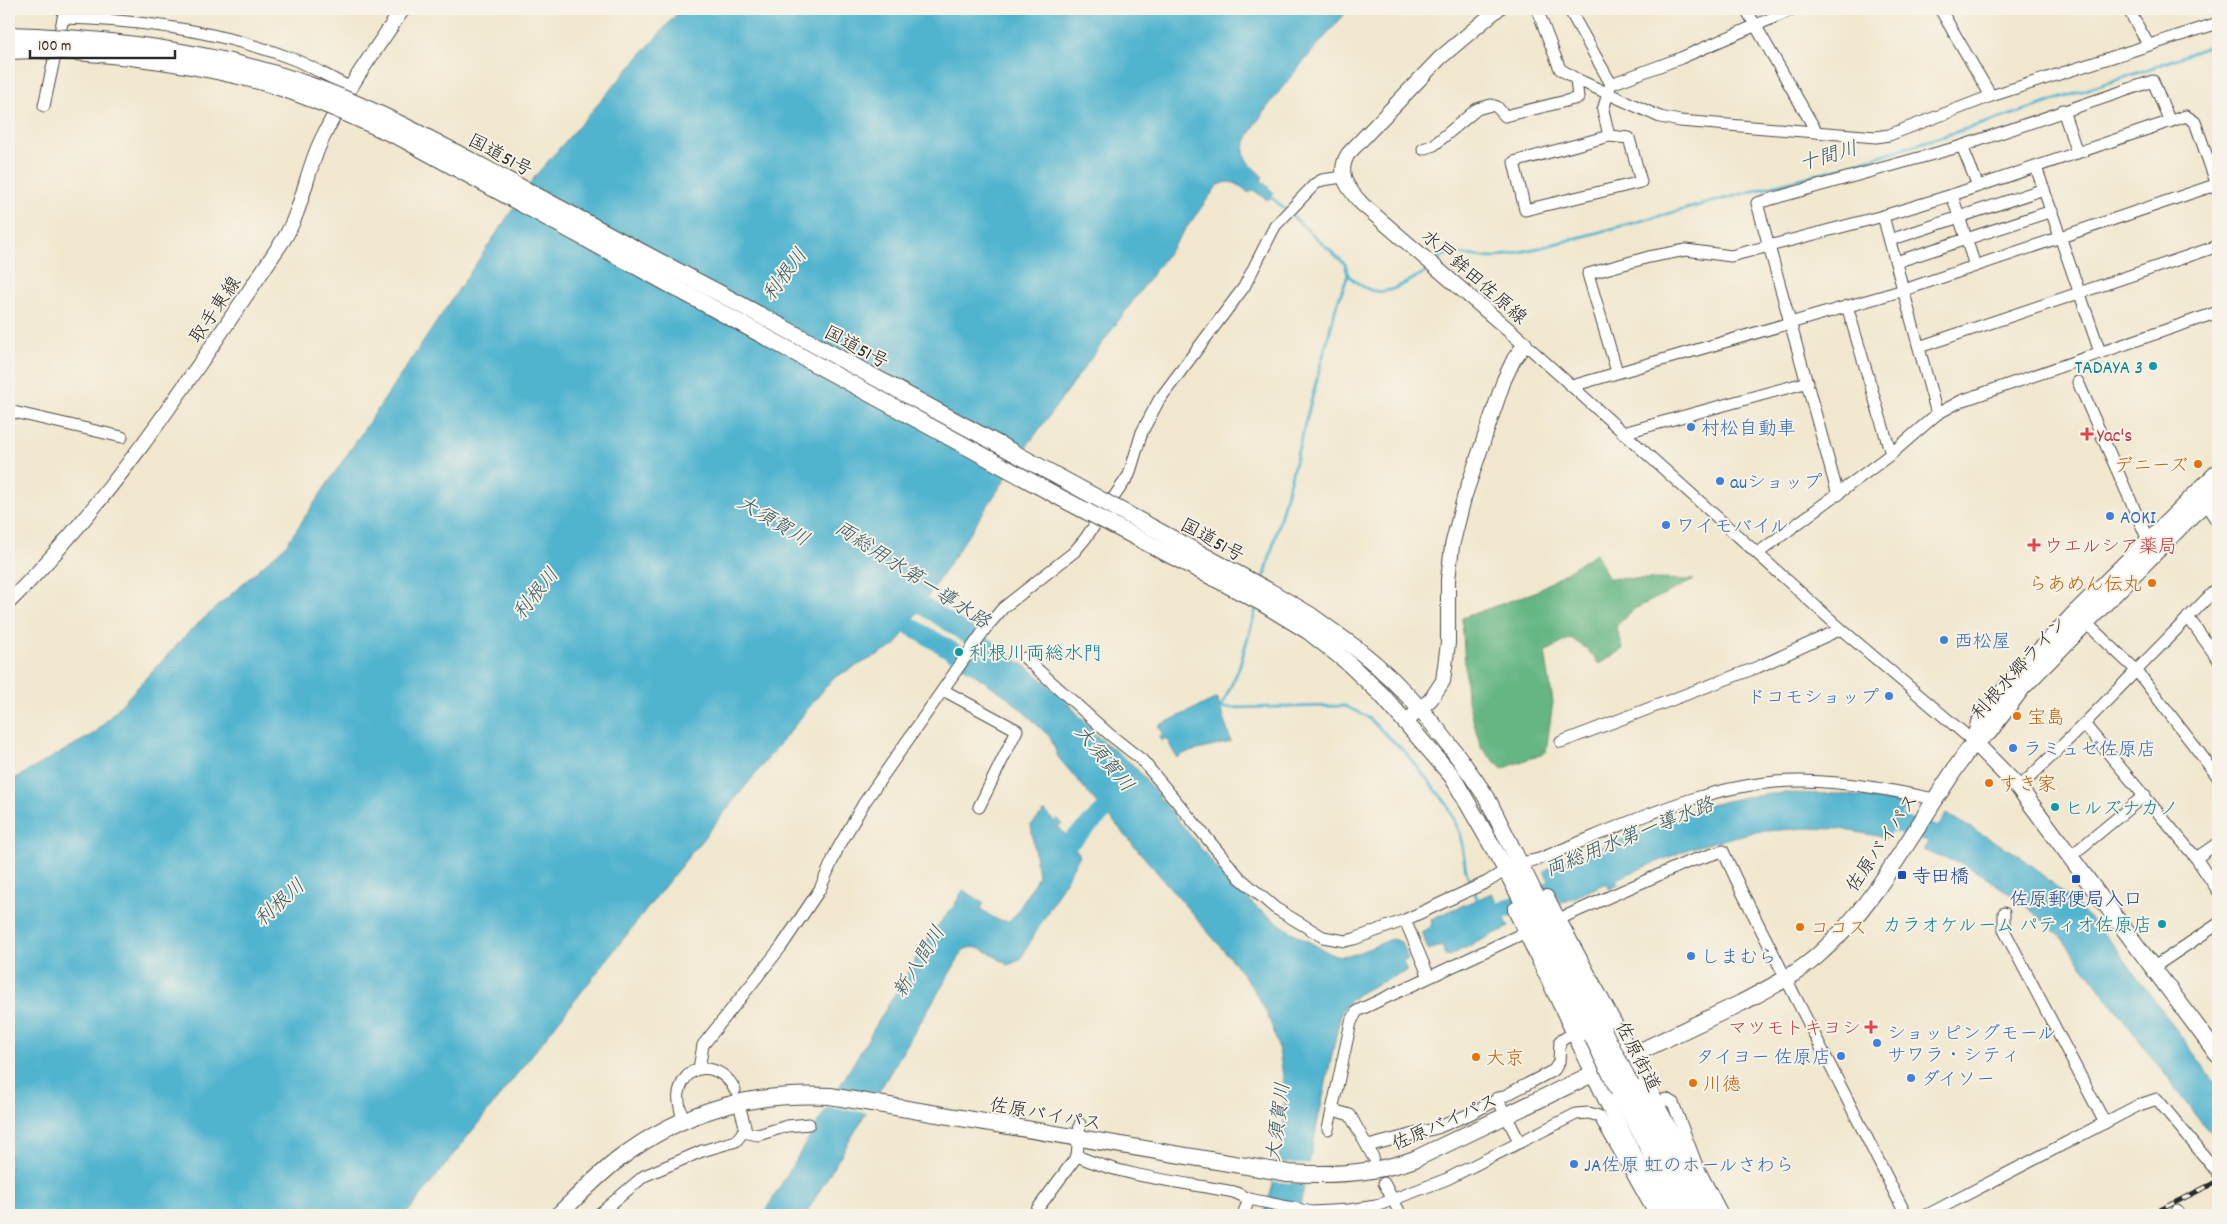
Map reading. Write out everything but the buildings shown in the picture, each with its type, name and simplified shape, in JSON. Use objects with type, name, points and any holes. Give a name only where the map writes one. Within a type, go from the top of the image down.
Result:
[{"type":"highway","name":"国道51号","points":[[9,35],[78,52],[154,59],[250,79],[307,97],[403,139],[983,456],[1262,603],[1308,631],[1390,676],[1421,709],[1466,766],[1502,829],[1514,871]]},
{"type":"highway","name":"国道51号","points":[[9,51],[36,43]]},
{"type":"highway","name":"利根水郷ライン","points":[[2218,472],[2202,498],[1996,700],[1979,723],[1974,742],[2019,788],[2218,1055]]},
{"type":"highway","name":"利根水郷ライン","points":[[2080,618],[2148,540],[2202,498],[2218,492]]},
{"type":"highway","name":"国道51号","points":[[1352,655],[1452,776],[1514,871]]},
{"type":"highway","name":"佐原バイパス","points":[[558,1215],[618,1160],[644,1140],[682,1120],[724,1105],[770,1096],[830,1096],[1079,1131],[1265,1170],[1317,1175],[1371,1171],[1404,1163],[1741,1003],[1815,958],[1834,940],[1859,911],[1974,742]]},
{"type":"highway","points":[[1514,871],[1539,920],[1632,1056],[1712,1215]]},
{"type":"highway","points":[[1514,871],[1539,920],[1574,1034],[1593,1073],[1626,1153],[1667,1215]]},
{"type":"highway","name":"佐原街道","points":[[1539,920],[1625,1088],[1682,1215]]},
{"type":"highway","name":"佐原街道","points":[[1625,1088],[1697,1215]]},
{"type":"main road","name":"取手東線","points":[[9,602],[76,530],[122,474],[284,239],[298,210],[321,140],[351,88],[403,9]]},
{"type":"main road","points":[[1343,177],[1344,162],[1348,154],[1440,58],[1498,9]]},
{"type":"main road","name":"水戸鉾田佐原線","points":[[1343,177],[1351,192],[1362,204],[1525,344],[1507,373],[1457,520],[1448,580],[1448,643],[1443,681],[1421,709],[1406,722]]},
{"type":"street","points":[[1537,9],[1560,69],[1576,79],[1609,89],[1660,117],[1680,121],[1876,137],[1889,135],[1992,96],[2148,44],[2218,23]]},
{"type":"street","points":[[1569,9],[1609,89],[1602,110],[1609,136]]},
{"type":"street","points":[[1746,9],[1816,131]]},
{"type":"street","points":[[1609,89],[1793,9]]},
{"type":"street","points":[[1940,9],[1992,96]]},
{"type":"street","points":[[2128,9],[2148,44]]},
{"type":"street","points":[[44,106],[64,13],[154,25],[230,40],[294,60],[351,88]]},
{"type":"street","points":[[1423,149],[1434,144],[1477,109],[1491,105],[1497,107],[1505,116],[1578,98],[1576,79]]},
{"type":"street","points":[[1838,494],[1757,203],[1962,146],[2063,110],[2153,81],[2170,122]]},
{"type":"street","points":[[2063,110],[2077,153]]},
{"type":"street","points":[[1572,386],[1904,290],[2218,185],[2195,122],[2186,116],[1952,195],[1883,216],[1731,256],[1686,250],[1650,257],[1588,274],[1617,372]]},
{"type":"street","points":[[1609,136],[1629,138],[1640,182],[1525,210],[1514,162],[1609,136]]},
{"type":"street","points":[[1962,146],[1978,186]]},
{"type":"street","points":[[2036,167],[2100,352]]},
{"type":"street","points":[[698,1069],[703,1045],[781,947],[820,889],[836,850],[864,803],[982,634],[1003,608],[1082,544],[1129,475],[1142,432],[1159,400],[1244,287],[1275,226],[1315,184],[1322,180],[1343,177]]},
{"type":"street","points":[[1890,240],[2044,189]]},
{"type":"street","points":[[1952,195],[1975,266]]},
{"type":"street","points":[[1896,262],[2052,211]]},
{"type":"street","points":[[1883,216],[1937,414]]},
{"type":"street","points":[[1920,347],[2218,246]]},
{"type":"street","points":[[1847,306],[1891,454]]},
{"type":"street","points":[[1758,553],[1891,454],[1937,414],[1961,402],[2218,312]]},
{"type":"street","points":[[1525,344],[1841,629],[1974,742]]},
{"type":"street","points":[[1623,433],[1808,382]]},
{"type":"street","points":[[2078,382],[2148,540]]},
{"type":"street","points":[[9,411],[122,437]]},
{"type":"street","points":[[2202,498],[2218,523]]},
{"type":"street","points":[[2019,788],[2218,587]]},
{"type":"street","points":[[2188,617],[2218,659]]},
{"type":"street","points":[[2080,618],[2136,670],[2218,776]]},
{"type":"street","points":[[1561,742],[1758,667],[1841,629]]},
{"type":"street","points":[[1025,658],[1109,734],[1142,760],[1234,871],[1275,908],[1323,937],[1345,941],[1405,920],[1539,860],[1656,812],[1698,797],[1762,784],[1802,781],[1867,786],[1933,801]]},
{"type":"street","points":[[943,690],[1017,730],[979,807]]},
{"type":"street","points":[[2084,724],[2196,858],[2218,891]]},
{"type":"street","points":[[2071,856],[2145,795]]},
{"type":"street","points":[[2196,858],[2218,843]]},
{"type":"street","points":[[1328,1129],[1351,1022],[1357,1011],[1430,977],[1539,920],[1688,862],[1723,852],[1906,1215]]},
{"type":"street","points":[[2004,913],[2004,930],[2105,1123]]},
{"type":"street","points":[[1405,920],[1430,977]]},
{"type":"street","points":[[2154,967],[2218,924]]},
{"type":"street","points":[[1333,1110],[1350,1115],[1371,1151],[1437,1128],[1470,1114],[1497,1098],[1554,1070],[1559,1062],[1560,1041],[1574,1034]]},
{"type":"street","points":[[682,1120],[679,1091],[687,1076],[698,1069],[719,1071],[735,1090]]},
{"type":"street","points":[[1497,1098],[1519,1141]]},
{"type":"street","points":[[1927,1215],[2139,1105],[2158,1098],[2218,1173]]},
{"type":"street","points":[[1657,1104],[1666,1099],[1673,1103],[1696,1163],[1723,1215]]},
{"type":"street","points":[[598,1215],[644,1176],[697,1153],[736,1141],[744,1132],[745,1126],[741,1112]]},
{"type":"street","points":[[1077,1156],[1095,1164],[1124,1171],[1234,1192],[1252,1200],[1312,1212],[1349,1210],[1376,1206],[1447,1179],[1519,1141],[1576,1114],[1588,1113],[1599,1116],[1626,1153],[1655,1215]]},
{"type":"street","points":[[744,1132],[758,1135],[787,1126],[809,1124]]},
{"type":"street","points":[[1033,1215],[1077,1156],[1079,1131]]},
{"type":"street","points":[[1384,1183],[1401,1215]]},
{"type":"street","points":[[1243,1215],[1252,1200]]},
{"type":"green space","points":[[1596,553],[1608,578],[1694,580],[1634,609],[1616,626],[1623,649],[1599,664],[1587,649],[1571,638],[1545,652],[1553,702],[1546,752],[1502,769],[1481,748],[1467,698],[1462,618],[1535,592]]},
{"type":"water","name":"利根川","points":[[681,9],[1349,9],[1289,79],[1258,120],[1248,137],[1244,154],[1250,165],[1263,177],[1261,180],[1274,193],[1268,200],[1253,190],[1249,193],[1234,183],[1226,182],[1217,186],[1027,446],[895,646],[833,678],[676,872],[409,1211],[404,1215],[9,1215],[9,782],[95,733],[190,631],[286,545],[536,175]]},
{"type":"water","points":[[986,640],[1031,670],[1065,700],[1099,738],[1134,766],[1219,871],[1258,909],[1293,933],[1331,954],[1342,956],[1355,954],[1392,939],[1401,942],[1408,959],[1403,962],[1407,971],[1362,992],[1347,1004],[1341,1012],[1298,1215],[1263,1215],[1278,1164],[1284,1110],[1280,1056],[1273,1030],[1263,1006],[1250,984],[1226,953],[1108,815],[1105,817],[1099,811],[1101,808],[1058,757],[1050,737],[1009,698],[965,668]]},
{"type":"water","points":[[1217,698],[1231,742],[1185,753],[1177,758],[1166,738],[1161,741],[1159,737],[1163,733],[1158,726]]},
{"type":"water","points":[[1783,793],[1840,794],[1910,803],[1888,838],[1840,829],[1806,828],[1753,832],[1691,848],[1616,879],[1618,885],[1609,889],[1606,883],[1560,904],[1544,871],[1571,857],[1583,855],[1701,807],[1745,797]]},
{"type":"water","points":[[1045,811],[1055,822],[1058,819],[1062,823],[1058,826],[1068,838],[1084,824],[1089,829],[1072,844],[1080,855],[1020,960],[1008,965],[980,949],[968,948],[963,951],[805,1215],[763,1215],[930,935],[954,906],[963,890],[984,903],[980,910],[998,920],[1009,921],[1015,916],[1038,876],[1031,825]]},
{"type":"water","points":[[1946,814],[2017,854],[2039,871],[2087,915],[2115,947],[2218,1086],[2218,1144],[2060,936],[2027,907],[1991,881],[1966,866],[1923,850]]},
{"type":"water","points":[[1492,893],[1509,927],[1446,957],[1442,946],[1428,950],[1422,932],[1432,925],[1431,919]]},
{"type":"pier","points":[[1911,801],[1912,805],[1890,839],[1886,840]]},
{"type":"pier","points":[[1944,812],[1947,812],[1921,852],[1920,849]]},
{"type":"pier","points":[[1542,869],[1562,906],[1558,905],[1541,872]]},
{"type":"pier","points":[[837,1087],[880,1094],[869,1113],[825,1107]]},
{"type":"pier","points":[[1275,1162],[1312,1165],[1308,1185],[1272,1181]]},
{"type":"waterway","name":"十間川","points":[[1438,258],[1450,253],[1492,258],[1543,247],[1844,167],[2017,113],[2143,71],[2218,43]]},
{"type":"waterway","points":[[1263,583],[1336,307],[1348,275],[1345,264],[1269,195]]},
{"type":"waterway","name":"十間川","points":[[1348,275],[1369,290],[1379,292],[1388,291],[1428,271]]},
{"type":"waterway","name":"両総用水第一導水路","points":[[904,593],[991,650]]},
{"type":"waterway","points":[[1257,606],[1239,668],[1221,708],[1345,706],[1366,716],[1406,753],[1447,804],[1460,833],[1466,871],[1479,903]]},
{"type":"waterway","name":"大須賀川","points":[[890,614],[979,667]]},
{"type":"waterway","name":"新八間川","points":[[1069,843],[1113,803]]},
{"type":"waterway","name":"両総用水第一導水路","points":[[1876,817],[1956,842]]},
{"type":"waterway","name":"両総用水第一導水路","points":[[1480,920],[1573,880]]},
{"type":"railway","points":[[2150,1215],[2218,1181]]},
{"type":"place","name":"TADAYA 3","points":[[2153,366]]},
{"type":"place","name":"村松自動車","points":[[1691,427]]},
{"type":"place","name":"Yac's","points":[[2087,434]]},
{"type":"place","name":"デニーズ","points":[[2198,464]]},
{"type":"place","name":"auショップ","points":[[1720,481]]},
{"type":"place","name":"AOKI","points":[[2110,516]]},
{"type":"place","name":"ワイモバイル","points":[[1666,525]]},
{"type":"place","name":"ウエルシア薬局","points":[[2034,545]]},
{"type":"place","name":"らあめん伝丸","points":[[2152,583]]},
{"type":"place","name":"西松屋","points":[[1944,640]]},
{"type":"place","name":"利根川両総水門","points":[[959,652]]},
{"type":"place","name":"ドコモショップ","points":[[1889,696]]},
{"type":"place","name":"宝島","points":[[2017,716]]},
{"type":"place","name":"ラミュゼ佐原店","points":[[2013,748]]},
{"type":"place","name":"すき家","points":[[1989,783]]},
{"type":"place","name":"ヒルズナカノ","points":[[2055,807]]},
{"type":"place","name":"寺田橋","points":[[1902,875]]},
{"type":"place","name":"佐原郵便局入口","points":[[2076,879]]},
{"type":"place","name":"カラオケルーム パティオ佐原店","points":[[2162,924]]},
{"type":"place","name":"ココス","points":[[1800,927]]},
{"type":"place","name":"しまむら","points":[[1691,956]]},
{"type":"place","name":"マツモトキヨシ","points":[[1871,1027]]},
{"type":"place","name":"ショッピングモール サワラ・シティ","points":[[1877,1043]]},
{"type":"place","name":"タイヨー 佐原店","points":[[1841,1056]]},
{"type":"place","name":"大京","points":[[1476,1057]]},
{"type":"place","name":"ダイソー","points":[[1911,1078]]},
{"type":"place","name":"川徳","points":[[1693,1083]]},
{"type":"place","name":"JA佐原 虹のホールさわら","points":[[1574,1164]]}]
